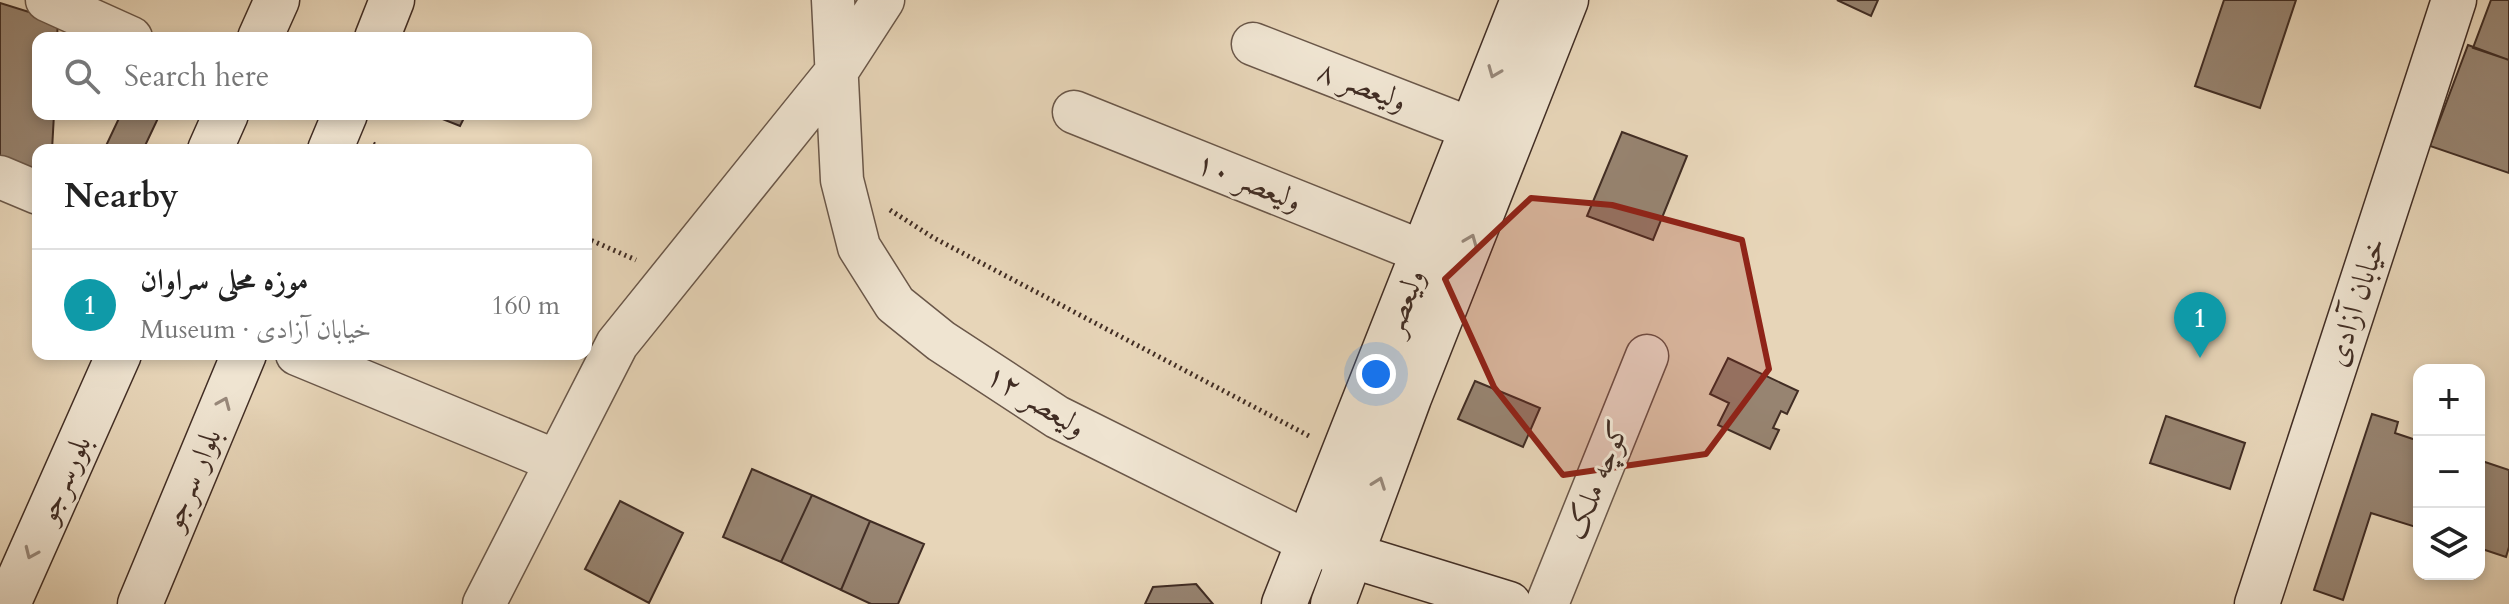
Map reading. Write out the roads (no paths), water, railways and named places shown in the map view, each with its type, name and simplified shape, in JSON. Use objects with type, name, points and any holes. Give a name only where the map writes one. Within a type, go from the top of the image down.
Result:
[{"type":"main road","points":[[263,32],[277,0]]},
{"type":"main road","points":[[379,32],[392,0]]},
{"type":"main road","name":"ولیعصر","points":[[1284,604],[1523,0]]},
{"type":"main road","name":"ولیعصر","points":[[1333,604],[1353,557],[1409,398],[1566,0]]},
{"type":"main road","name":"خیابان آزادی","points":[[2257,604],[2454,0]]},
{"type":"main road","points":[[213,144],[223,120]]},
{"type":"main road","points":[[332,144],[342,120]]},
{"type":"main road","name":"بلورسرجو","points":[[8,604],[116,360]]},
{"type":"main road","name":"بلوار سرجو","points":[[140,604],[242,360]]},
{"type":"main road","points":[[1310,543],[1509,604]]},
{"type":"street","points":[[47,0],[118,32]]},
{"type":"street","name":"ولیعصر ۱۲","points":[[833,0],[842,180],[859,247],[895,304],[941,341],[1069,424],[1310,543]]},
{"type":"street","points":[[484,604],[617,344],[837,71],[883,0]]},
{"type":"street","name":"ولیعصر ۸","points":[[1253,44],[1472,129]]},
{"type":"street","name":"ولیعصر ۱۰","points":[[1074,112],[1423,252]]},
{"type":"street","points":[[0,177],[32,190]]},
{"type":"street","name":"کوچه ملک","points":[[1547,604],[1647,356]]},
{"type":"street","points":[[312,360],[556,461]]},
{"type":"place","name":"موزه محلی سراوان","points":[[2200,358]]}]
